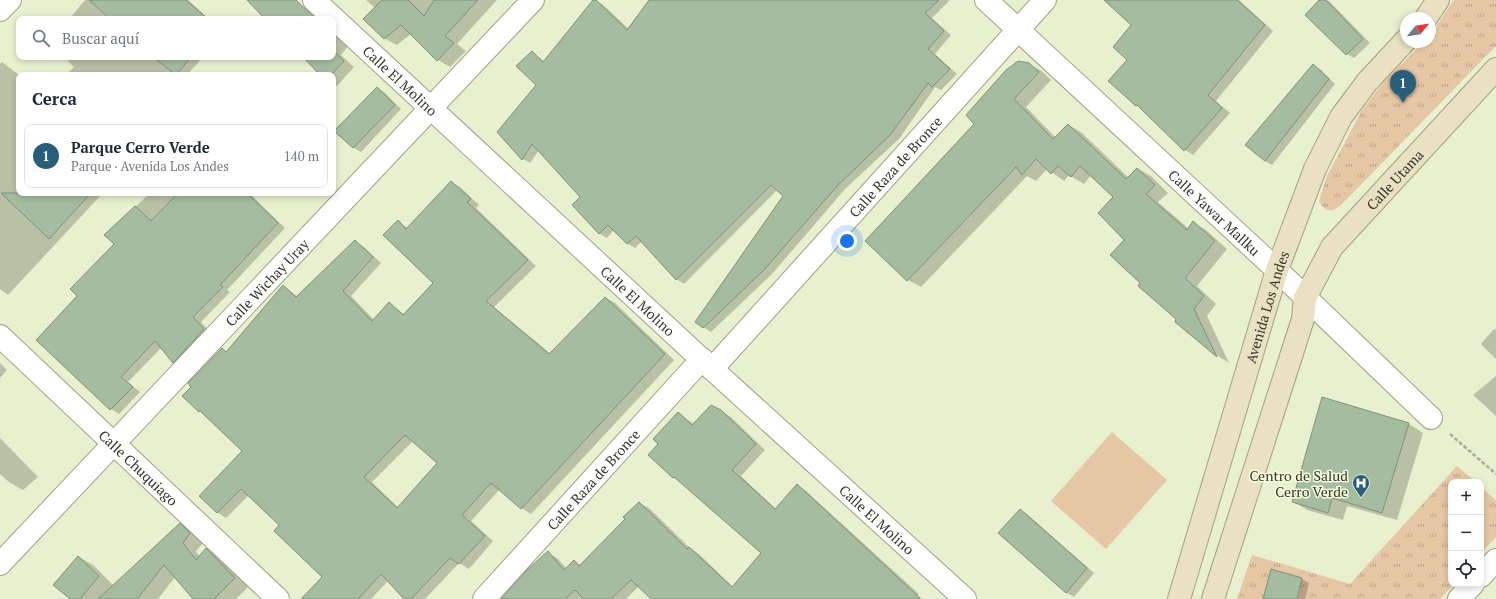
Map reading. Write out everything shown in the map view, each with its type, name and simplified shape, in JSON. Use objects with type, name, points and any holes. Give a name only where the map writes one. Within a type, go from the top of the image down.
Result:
[{"type":"street","points":[[0,10],[10,0]]},
{"type":"street","name":"Calle El Molino","points":[[314,0],[331,16]]},
{"type":"street","name":"Calle Wichay Uray","points":[[0,564],[112,443],[533,0]]},
{"type":"street","name":"Calle Yawar Mallku","points":[[986,0],[1277,270],[1431,418]]},
{"type":"street","name":"Calle Raza de Bronce","points":[[484,599],[707,364],[1045,0]]},
{"type":"street","points":[[1430,12],[1438,0]]},
{"type":"street","name":"Calle El Molino","points":[[336,20],[707,364],[964,599]]},
{"type":"street","name":"Avenida Los Andes","points":[[1179,599],[1277,270],[1315,169],[1341,117],[1367,82],[1400,46]]},
{"type":"street","name":"Calle Utama","points":[[1305,298],[1332,247],[1496,69]]},
{"type":"street","points":[[1213,599],[1301,324],[1305,298]]},
{"type":"street","name":"Calle Chuquiago","points":[[0,336],[278,599]]},
{"type":"street","points":[[1484,573],[1496,560]]},
{"type":"street","points":[[1459,599],[1470,587]]},
{"type":"path","points":[[1431,418],[1496,474]]},
{"type":"green space","points":[[1454,0],[1496,0],[1496,46],[1341,205],[1331,210],[1326,209],[1319,201],[1327,176],[1362,110],[1386,79],[1418,48],[1436,48],[1436,26]]},
{"type":"green space","points":[[1112,432],[1167,480],[1106,549],[1051,501]]},
{"type":"green space","points":[[1457,466],[1472,479],[1448,479],[1448,587],[1451,587],[1440,599],[1237,599],[1252,555],[1350,584]]},
{"type":"green space","points":[[1484,490],[1496,500],[1496,537],[1484,550]]},
{"type":"building","points":[[89,0],[186,0],[205,16],[107,16]]},
{"type":"building","points":[[247,0],[296,0],[313,16],[262,16]]},
{"type":"building","points":[[382,0],[408,0],[424,16],[434,0],[478,0],[445,36],[454,43],[437,61],[401,25],[384,39],[363,19]]},
{"type":"building","points":[[593,0],[596,0],[627,30],[649,0],[939,0],[925,13],[944,31],[928,49],[950,69],[932,87],[928,83],[891,134],[838,185],[764,270],[703,328],[695,322],[783,196],[771,185],[676,280],[636,236],[627,244],[608,225],[599,234],[572,205],[580,197],[532,144],[522,160],[497,132],[536,85],[516,66],[532,51],[543,62]]},
{"type":"building","points":[[1104,0],[1237,0],[1265,25],[1208,95],[1222,108],[1184,151],[1137,105],[1136,106],[1108,81],[1127,60],[1113,47],[1131,25]]},
{"type":"building","points":[[1319,0],[1326,0],[1363,39],[1346,55],[1305,15]]},
{"type":"building","points":[[336,53],[344,61],[334,72],[317,72],[306,60],[336,60]]},
{"type":"building","points":[[157,60],[188,60],[178,72],[172,72]]},
{"type":"building","points":[[1018,61],[1029,63],[1039,72],[1014,99],[1053,139],[1068,124],[1126,179],[1137,168],[1155,185],[1146,194],[1187,230],[1193,221],[1215,241],[1185,278],[1204,296],[1194,309],[1217,357],[1175,322],[1176,319],[1138,286],[1140,283],[1110,255],[1124,240],[1098,213],[1113,197],[1080,166],[1071,177],[1058,166],[1051,174],[1036,159],[1022,175],[1016,167],[907,281],[865,241],[974,124],[966,115],[1006,70]]},
{"type":"building","points":[[1313,64],[1329,79],[1265,161],[1245,145]]},
{"type":"building","points":[[377,87],[395,105],[353,148],[336,133],[336,129]]},
{"type":"building","points":[[451,181],[471,199],[467,202],[528,260],[486,301],[549,354],[605,297],[665,354],[521,509],[491,483],[462,515],[485,536],[459,564],[450,558],[411,599],[404,599],[381,574],[358,599],[301,599],[322,577],[274,531],[279,525],[241,489],[217,513],[199,496],[242,451],[182,396],[191,387],[188,383],[222,348],[226,352],[283,285],[296,297],[355,240],[373,257],[343,291],[372,321],[389,302],[403,315],[433,283],[383,235],[398,220],[406,229]],"holes":[[[405,435],[437,463],[397,508],[364,477]]]},
{"type":"building","points":[[1,193],[16,193],[16,196],[88,196],[49,239]]},
{"type":"building","points":[[175,196],[250,196],[278,223],[220,285],[223,287],[193,317],[204,329],[173,363],[155,341],[121,377],[133,387],[110,410],[36,340],[77,296],[70,289],[114,244],[104,235],[135,206],[151,221]]},
{"type":"building","name":"Centro de Salud Cerro Verde","points":[[1322,397],[1409,423],[1382,513],[1332,498],[1328,513],[1292,502]]},
{"type":"building","points":[[711,405],[721,410],[756,444],[732,470],[775,509],[797,484],[921,599],[651,599],[631,580],[611,599],[584,599],[575,590],[565,599],[501,599],[526,571],[548,551],[564,570],[574,560],[579,566],[625,519],[623,517],[639,502],[687,549],[689,547],[732,587],[761,553],[648,455],[658,444],[653,439],[678,412],[692,425]]},
{"type":"building","points":[[1020,509],[1087,568],[1066,593],[998,533]]},
{"type":"building","points":[[180,523],[190,533],[183,543],[196,560],[206,548],[235,578],[214,599],[193,599],[164,565],[137,599],[98,599]]},
{"type":"building","points":[[78,556],[99,576],[80,599],[70,599],[53,585]]},
{"type":"building","points":[[1271,569],[1302,578],[1297,599],[1263,599]]},
{"type":"place","name":"Parque Cerro Verde","points":[[1403,103]]},
{"type":"place","name":"Centro de Salud Cerro Verde","points":[[1361,498]]}]
